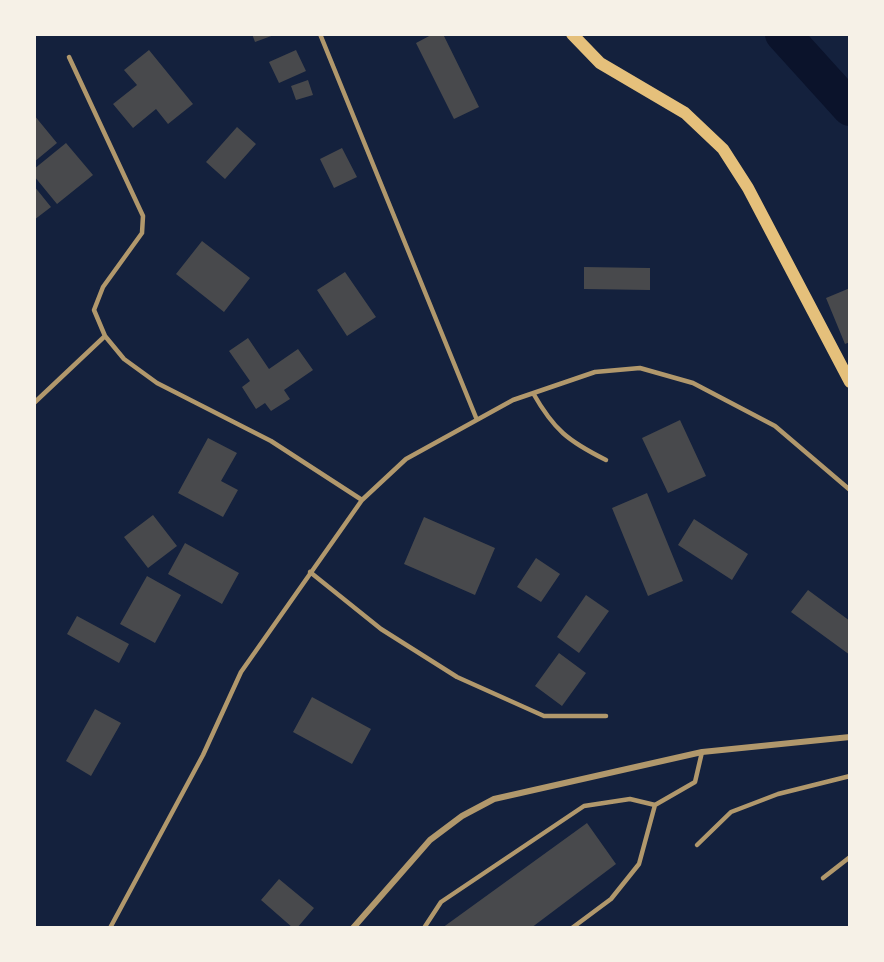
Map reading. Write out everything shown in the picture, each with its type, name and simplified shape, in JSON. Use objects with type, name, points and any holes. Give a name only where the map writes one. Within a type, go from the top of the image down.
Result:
[{"type":"main road","points":[[572,34],[600,63],[685,113],[723,149],[748,188],[849,382]]},
{"type":"street","points":[[353,927],[430,840],[462,816],[494,799],[702,752],[849,737]]},
{"type":"lane","points":[[320,34],[477,420]]},
{"type":"lane","points":[[69,57],[143,216],[142,233],[103,287],[94,310],[105,336],[124,359],[157,383],[271,441],[362,500]]},
{"type":"lane","points":[[34,403],[105,336]]},
{"type":"lane","points":[[110,927],[203,754],[241,672],[362,500],[406,459],[513,400],[596,372],[640,368],[693,383],[775,426],[849,489]]},
{"type":"lane","points":[[533,393],[547,418],[572,442],[606,460]]},
{"type":"lane","points":[[310,572],[381,629],[457,677],[544,717],[606,716]]},
{"type":"lane","points":[[424,927],[441,902],[584,806],[630,799],[655,805],[696,782],[702,752]]},
{"type":"lane","points":[[697,845],[731,812],[778,794],[849,776]]},
{"type":"lane","points":[[572,927],[611,899],[639,864],[655,805]]},
{"type":"lane","points":[[823,878],[849,857]]},
{"type":"building","points":[[252,34],[274,34],[274,35],[255,42]]},
{"type":"building","points":[[433,34],[443,34],[479,107],[454,119],[416,43]]},
{"type":"building","points":[[149,50],[193,104],[168,124],[156,109],[133,128],[113,104],[137,85],[124,70]]},
{"type":"building","points":[[296,50],[306,71],[279,83],[269,62]]},
{"type":"building","points":[[308,80],[313,95],[296,100],[291,86]]},
{"type":"building","points":[[34,115],[57,143],[34,162]]},
{"type":"building","points":[[237,127],[256,144],[225,179],[206,162]]},
{"type":"building","points":[[66,143],[93,175],[57,204],[34,176],[34,169]]},
{"type":"building","points":[[342,148],[357,177],[334,188],[320,159]]},
{"type":"building","points":[[34,186],[51,207],[34,220]]},
{"type":"building","points":[[202,241],[250,278],[224,312],[176,274]]},
{"type":"building","points":[[584,267],[650,268],[650,290],[584,289]]},
{"type":"building","points":[[345,272],[376,317],[347,336],[317,290]]},
{"type":"building","points":[[850,288],[850,342],[845,344],[826,298]]},
{"type":"building","points":[[248,338],[269,369],[298,349],[313,370],[284,390],[290,399],[271,411],[265,403],[256,409],[242,387],[250,381],[229,351]]},
{"type":"building","points":[[680,420],[706,476],[668,493],[642,438]]},
{"type":"building","points":[[208,438],[237,453],[221,481],[238,490],[223,517],[178,493]]},
{"type":"building","points":[[647,493],[683,581],[648,596],[612,508]]},
{"type":"building","points":[[153,515],[177,546],[148,568],[124,537]]},
{"type":"building","points":[[424,517],[495,548],[475,595],[404,564]]},
{"type":"building","points":[[694,519],[748,554],[732,580],[678,545]]},
{"type":"building","points":[[185,543],[239,573],[222,604],[168,574]]},
{"type":"building","points":[[536,558],[560,574],[541,602],[517,587]]},
{"type":"building","points":[[147,576],[181,595],[155,643],[120,624]]},
{"type":"building","points":[[808,590],[850,621],[850,655],[791,612]]},
{"type":"building","points":[[586,595],[609,611],[579,653],[557,637]]},
{"type":"building","points":[[77,616],[129,644],[119,663],[67,634]]},
{"type":"building","points":[[559,653],[586,673],[562,706],[535,686]]},
{"type":"building","points":[[312,697],[371,729],[352,764],[293,732]]},
{"type":"building","points":[[95,709],[121,723],[91,776],[66,761]]},
{"type":"building","points":[[587,823],[616,864],[531,928],[442,928]]},
{"type":"building","points":[[279,879],[314,908],[297,928],[293,928],[261,900]]},
{"type":"waterway","points":[[783,34],[850,108]]}]
